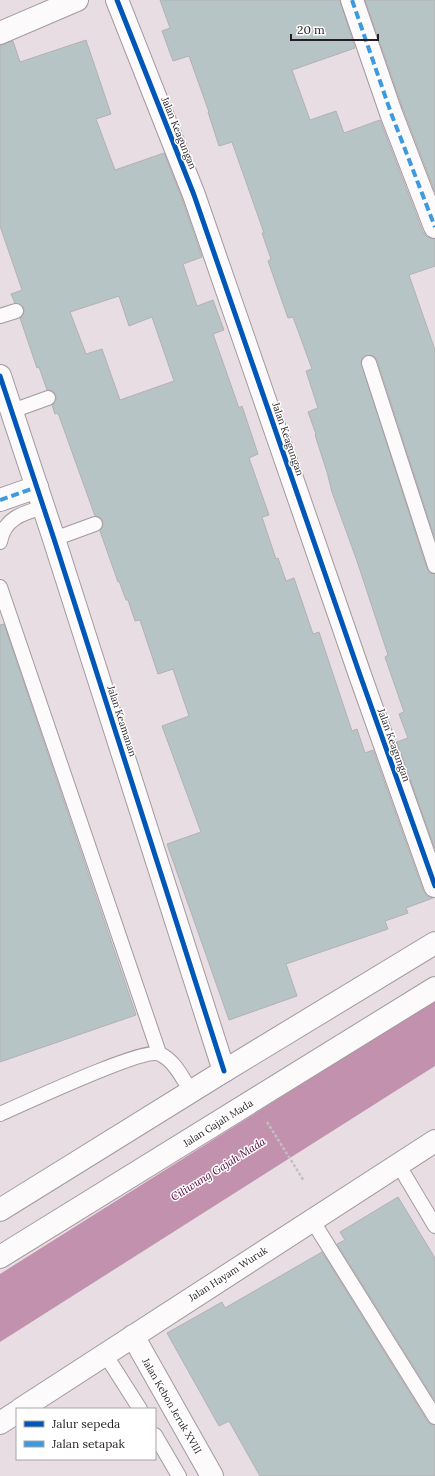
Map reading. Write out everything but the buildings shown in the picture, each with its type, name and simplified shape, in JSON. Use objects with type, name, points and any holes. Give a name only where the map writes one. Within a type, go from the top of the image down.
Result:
[{"type":"street","points":[[0,33],[77,0]]},
{"type":"street","name":"Jalan Keagungan","points":[[117,0],[194,195],[360,675],[435,886]]},
{"type":"street","points":[[352,0],[391,113],[435,226]]},
{"type":"street","name":"Jalan Keamanan","points":[[0,376],[44,507],[224,1071]]},
{"type":"street","points":[[0,500],[37,487]]},
{"type":"street","points":[[0,1210],[224,1071],[435,943]]},
{"type":"street","name":"Jalan Gajah Mada","points":[[0,1257],[435,988]]},
{"type":"street","name":"Jalan Hayam Wuruk","points":[[23,1408],[435,1141]]},
{"type":"street","name":"Jalan Kebon Jeruk XVIII","points":[[133,1336],[212,1476]]},
{"type":"street","points":[[0,1423],[16,1413]]},
{"type":"lane","points":[[0,316],[16,311]]},
{"type":"lane","points":[[369,363],[435,566]]},
{"type":"lane","points":[[12,411],[48,398]]},
{"type":"lane","points":[[0,542],[8,524],[14,518],[44,507]]},
{"type":"lane","points":[[54,539],[95,524]]},
{"type":"lane","points":[[0,587],[159,1053],[172,1062],[191,1092]]},
{"type":"lane","points":[[0,1114],[113,1065],[144,1055],[159,1053]]},
{"type":"lane","points":[[398,1164],[435,1226]]},
{"type":"lane","points":[[312,1220],[435,1417]]},
{"type":"lane","points":[[105,1354],[139,1408]]},
{"type":"lane","points":[[156,1436],[179,1476]]},
{"type":"path","points":[[266,1120],[304,1181]]},
{"type":"water","name":"Ciliwung Gajah Mada","points":[[435,1000],[435,1066],[0,1342],[0,1274]]},
{"type":"marked path","points":[[352,0],[391,113],[435,227]]},
{"type":"marked path","points":[[0,500],[37,487]]},
{"type":"cycle path","points":[[117,0],[194,195],[360,675],[435,886]]},
{"type":"cycle path","points":[[0,376],[54,539],[224,1071]]}]
